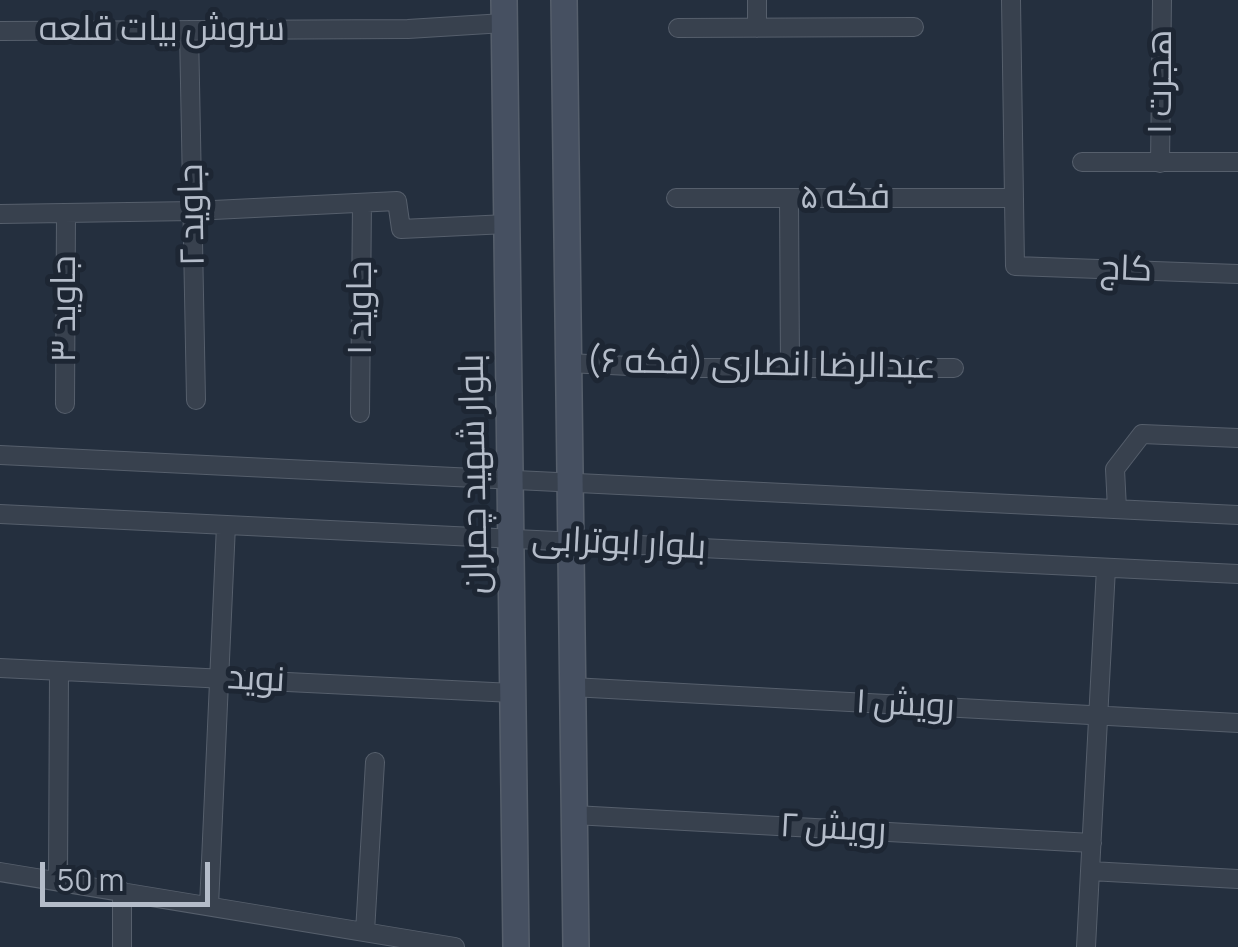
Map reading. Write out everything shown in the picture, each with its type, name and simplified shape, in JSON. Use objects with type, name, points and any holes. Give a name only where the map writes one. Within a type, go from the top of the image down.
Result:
[{"type":"main road","points":[[564,0],[576,947]]},
{"type":"main road","name":"بلوار شهید چمران","points":[[504,12],[516,947]]},
{"type":"street","points":[[757,0],[758,28]]},
{"type":"street","points":[[1011,0],[1014,198]]},
{"type":"street","name":"هجرت ۱","points":[[1160,163],[1162,0]]},
{"type":"street","name":"سروش بیات قلعه","points":[[0,31],[408,29],[504,12]]},
{"type":"street","points":[[678,28],[914,27]]},
{"type":"street","name":"جاوید ۲","points":[[189,30],[196,400]]},
{"type":"street","points":[[1082,162],[1238,162]]},
{"type":"street","name":"فکه ۵","points":[[676,198],[1014,198]]},
{"type":"street","points":[[789,198],[790,368]]},
{"type":"street","name":"کاج","points":[[1014,198],[1015,266],[1238,274]]},
{"type":"street","points":[[0,214],[398,202],[401,229],[507,224]]},
{"type":"street","name":"جاوید ۱","points":[[360,413],[362,203]]},
{"type":"street","name":"جاوید ۳","points":[[65,404],[66,214]]},
{"type":"street","name":"عبدالرضا انصاری (فکه ۶)","points":[[568,363],[671,368],[954,368]]},
{"type":"street","points":[[1117,509],[1115,469],[1142,434],[1238,438]]},
{"type":"street","name":"بلوار ابوترابی","points":[[0,455],[1238,515]]},
{"type":"street","name":"بلوار ابوترابی","points":[[0,514],[1238,574]]},
{"type":"street","points":[[209,906],[226,525]]},
{"type":"street","points":[[1086,947],[1106,568]]},
{"type":"street","name":"نوید","points":[[0,668],[513,694]]},
{"type":"street","points":[[58,881],[59,671]]},
{"type":"street","name":"رویش ۱","points":[[572,687],[1238,723]]},
{"type":"street","points":[[365,932],[375,762]]},
{"type":"street","name":"رویش ۲","points":[[574,815],[1092,843]]},
{"type":"street","points":[[1090,871],[1238,879]]},
{"type":"street","points":[[0,872],[455,947]]},
{"type":"street","points":[[122,892],[122,947]]},
{"type":"street","points":[[327,926],[327,947]]}]
